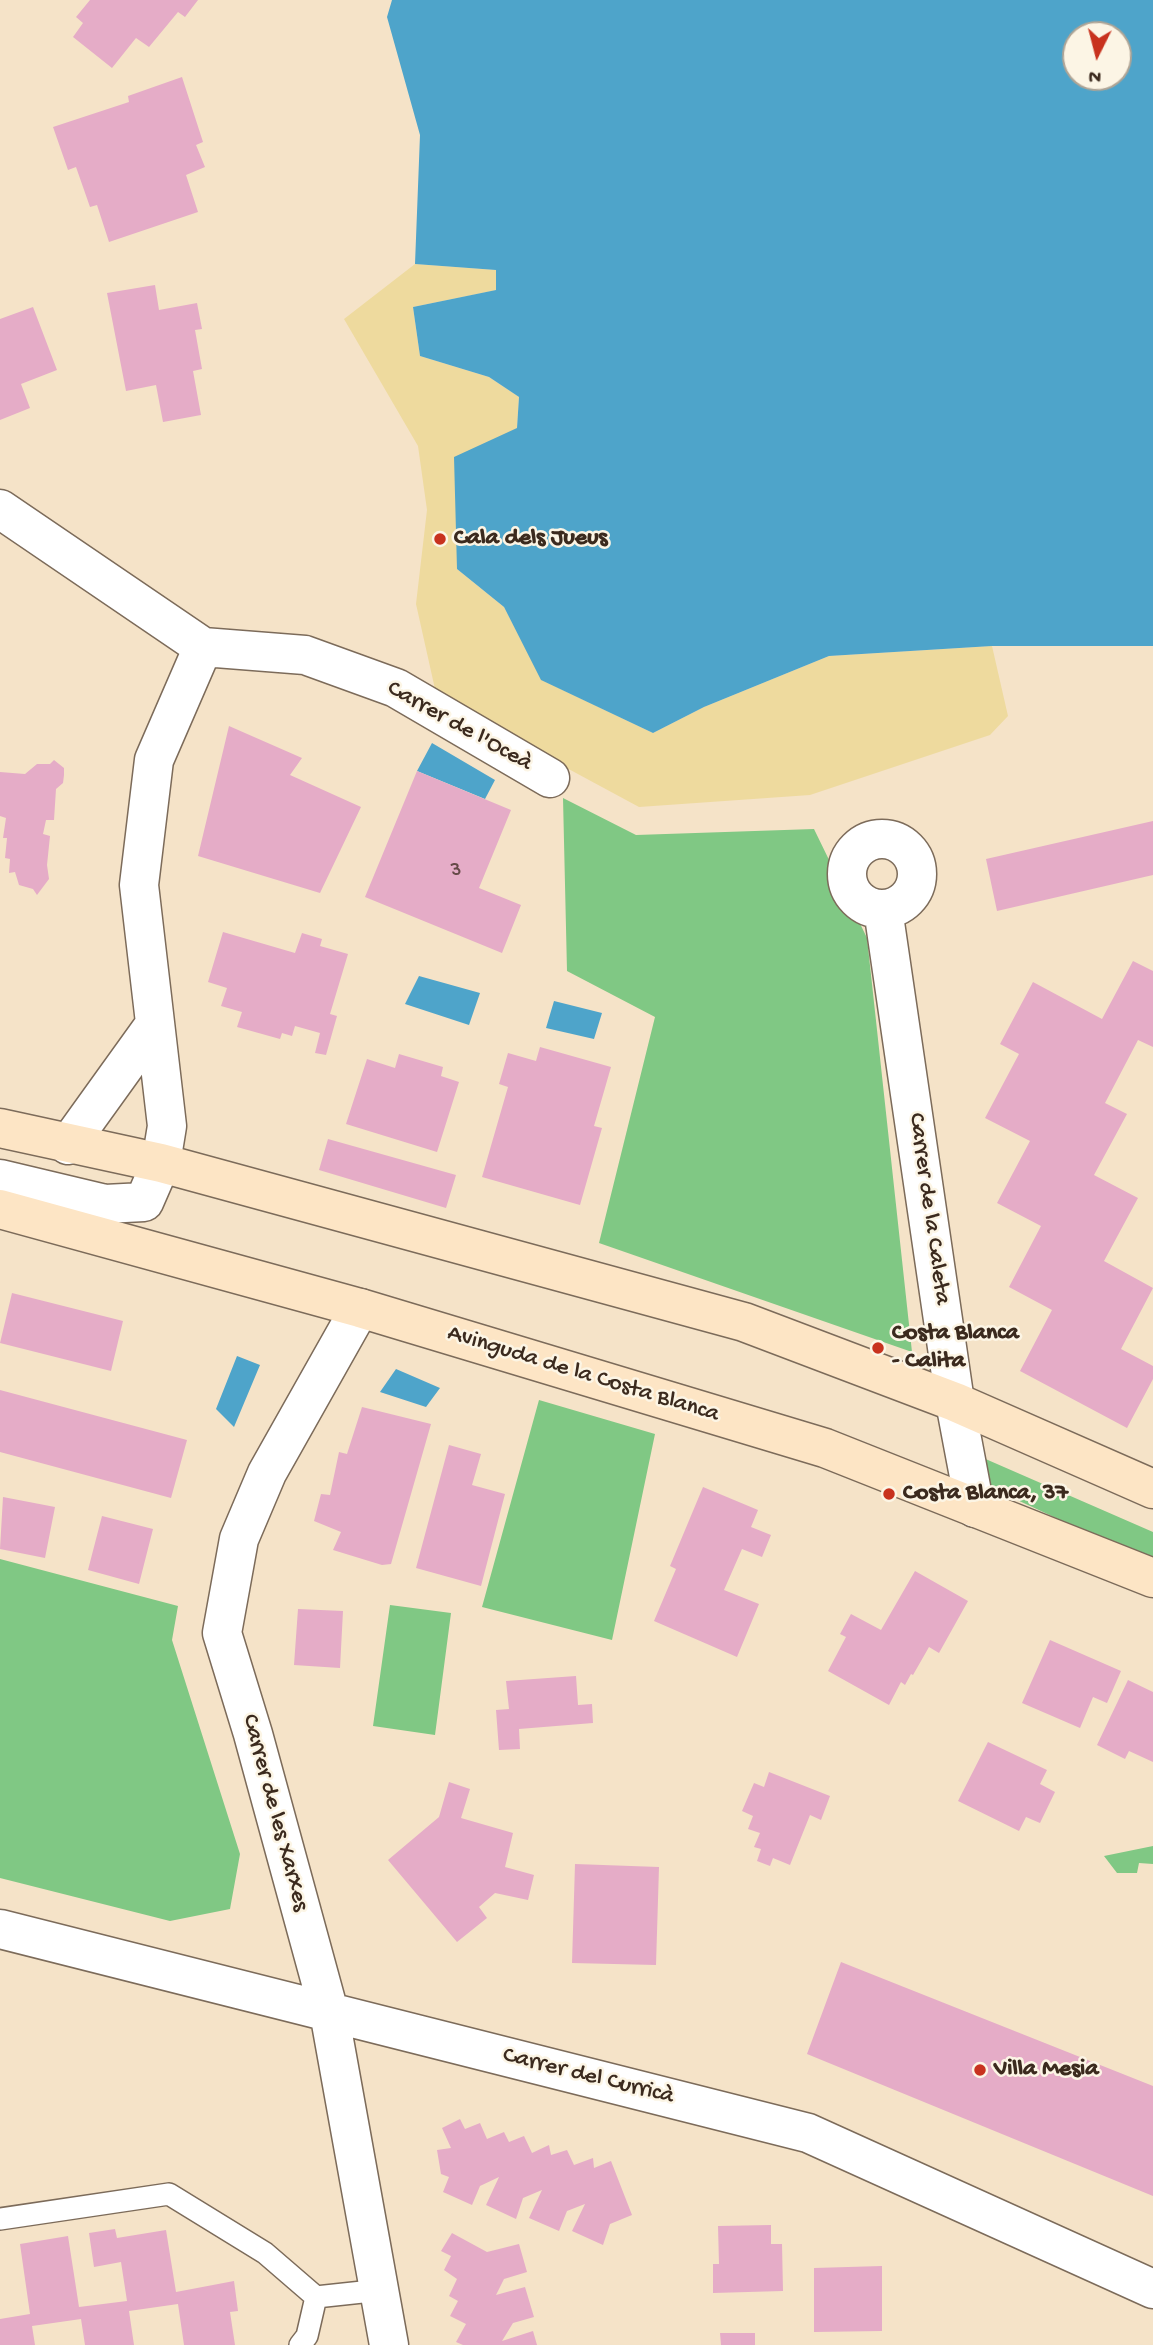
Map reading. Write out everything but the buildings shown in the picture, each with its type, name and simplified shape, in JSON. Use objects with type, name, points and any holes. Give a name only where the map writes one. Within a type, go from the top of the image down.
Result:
[{"type":"street","name":"Carrer de l'Oceà","points":[[0,509],[203,647],[305,655],[396,688],[550,778]]},
{"type":"street","points":[[0,1179],[105,1204],[144,1202],[161,1163],[167,1126],[139,885],[154,760],[203,647]]},
{"type":"street","name":"Carrer de la Caleta","points":[[883,909],[955,1402],[975,1508]]},
{"type":"street","points":[[68,1145],[155,1024]]},
{"type":"street","points":[[0,1128],[68,1145],[161,1163],[744,1322],[955,1402],[1153,1489]]},
{"type":"street","name":"Avinguda de la Costa Blanca","points":[[0,1209],[360,1308],[825,1448],[1153,1578]]},
{"type":"street","name":"Carrer de les Xarxes","points":[[360,1308],[262,1484],[239,1539],[222,1633],[253,1734],[329,2012],[389,2345]]},
{"type":"street","name":"Carrer del Curricà","points":[[0,1929],[808,2133],[1153,2289]]},
{"type":"lane","points":[[0,2219],[169,2194],[265,2253],[316,2297],[381,2290]]},
{"type":"lane","points":[[300,2345],[307,2336],[316,2297]]},
{"type":"green space","points":[[563,798],[636,835],[814,829],[867,938],[912,1352],[599,1243],[655,1017],[567,971]]},
{"type":"green space","points":[[539,1400],[655,1434],[612,1640],[482,1607]]},
{"type":"green space","points":[[981,1457],[1153,1532],[1153,1563],[987,1486]]},
{"type":"green space","points":[[0,1559],[178,1606],[172,1640],[240,1854],[230,1909],[170,1921],[0,1878]]},
{"type":"green space","points":[[390,1605],[451,1613],[435,1735],[373,1726]]},
{"type":"green space","points":[[1153,1846],[1153,1864],[1139,1863],[1137,1873],[1117,1873],[1104,1856]]},
{"type":"sand","name":"Cala dels Jueus","points":[[415,264],[496,270],[497,290],[413,307],[420,356],[489,377],[519,397],[517,428],[457,569],[504,607],[542,680],[653,733],[704,707],[829,656],[992,646],[1008,716],[990,735],[810,795],[639,807],[437,698],[416,604],[427,510],[418,446],[344,319]]},
{"type":"water","points":[[392,0],[1153,0],[1153,646],[992,646],[829,656],[704,707],[653,733],[541,680],[504,607],[457,569],[454,457],[517,428],[519,397],[489,377],[420,356],[413,307],[496,290],[496,270],[415,264],[420,135],[387,17]]},
{"type":"water","points":[[432,743],[495,780],[485,799],[417,771]]},
{"type":"water","points":[[419,976],[480,993],[469,1025],[405,1004]]},
{"type":"water","points":[[554,1001],[602,1013],[594,1039],[546,1028]]},
{"type":"water","points":[[237,1356],[260,1365],[234,1427],[216,1409]]},
{"type":"water","points":[[396,1369],[440,1388],[426,1407],[380,1392]]},
{"type":"place","name":"Cala dels Jueus","points":[[440,539]]},
{"type":"place","name":"Costa Blanca - Calita","points":[[878,1348]]},
{"type":"place","name":"Costa Blanca, 37","points":[[889,1494]]},
{"type":"place","name":"Villa Mesia","points":[[980,2070]]}]
